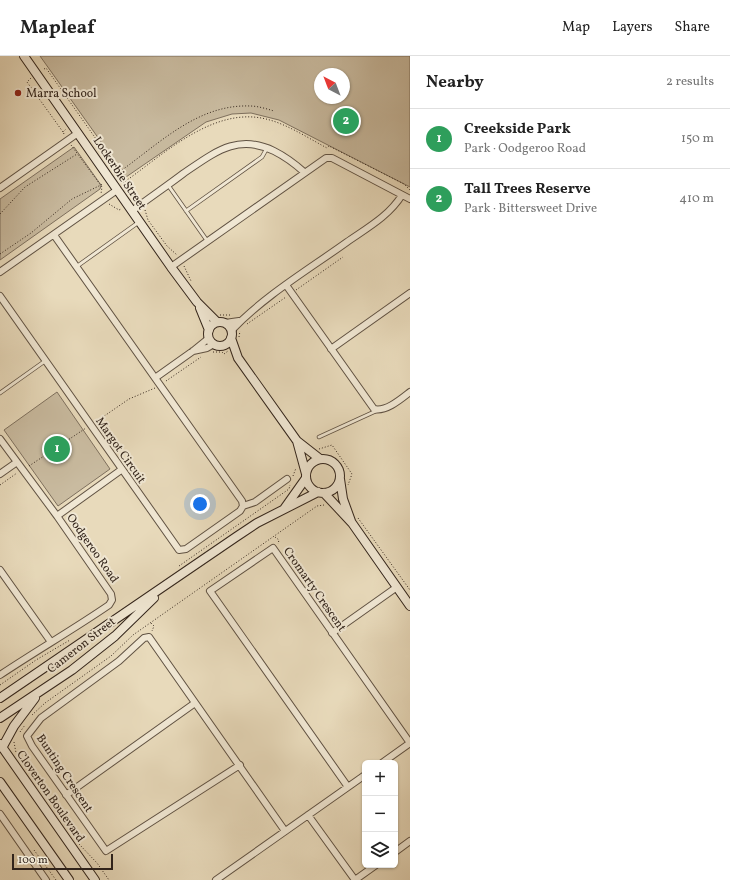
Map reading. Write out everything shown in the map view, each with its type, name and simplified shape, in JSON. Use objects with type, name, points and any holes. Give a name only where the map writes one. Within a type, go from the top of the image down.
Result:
[{"type":"street","name":"Lockerbie Street","points":[[24,56],[110,179],[116,190],[197,302]]},
{"type":"street","points":[[0,188],[78,133]]},
{"type":"street","points":[[132,211],[209,156],[229,146],[251,144],[267,148],[291,160],[304,172]]},
{"type":"street","points":[[171,267],[304,172],[326,158],[332,158],[410,199]]},
{"type":"street","points":[[0,272],[116,190]]},
{"type":"street","points":[[155,378],[213,339],[228,342],[239,321],[390,212],[402,195]]},
{"type":"street","points":[[54,235],[242,501],[243,506],[255,502],[290,480]]},
{"type":"street","points":[[286,286],[370,405],[378,410],[394,403],[410,392]]},
{"type":"street","points":[[331,349],[410,293]]},
{"type":"street","name":"Margot Circuit","points":[[0,296],[44,361],[179,550],[186,549],[240,511],[243,506]]},
{"type":"street","points":[[197,302],[221,323],[231,335],[238,358],[297,441],[320,459],[331,461],[338,468],[343,499],[352,523]]},
{"type":"street","points":[[197,302],[213,339],[238,358]]},
{"type":"street","points":[[213,339],[211,326],[239,321]]},
{"type":"street","name":"Oodgeroo Road","points":[[0,438],[57,516],[111,594],[112,600],[110,605],[69,633],[51,642],[0,675]]},
{"type":"street","points":[[297,441],[309,485],[321,492],[352,523],[410,606]]},
{"type":"street","points":[[283,511],[306,476],[311,464],[320,459]]},
{"type":"street","points":[[0,474],[17,462]]},
{"type":"street","points":[[57,516],[121,470]]},
{"type":"street","points":[[321,492],[334,488],[340,479]]},
{"type":"street","name":"Cameron Street","points":[[0,698],[241,534],[321,492]]},
{"type":"street","name":"Cromarty Crescent","points":[[348,787],[210,591],[273,548],[410,743]]},
{"type":"street","points":[[0,570],[51,642]]},
{"type":"street","name":"Cameron Street","points":[[0,718],[72,670],[115,636],[169,584]]},
{"type":"street","points":[[332,633],[397,587]]},
{"type":"street","points":[[149,637],[285,831]]},
{"type":"street","name":"Bunting Crescent","points":[[149,637],[144,638],[119,661],[41,718],[27,736],[32,746],[66,795],[106,851],[240,765]]},
{"type":"street","points":[[1,746],[14,726],[42,690]]},
{"type":"street","points":[[66,795],[195,703]]},
{"type":"street","points":[[386,760],[410,743]]},
{"type":"street","name":"Cloverton Boulevard","points":[[1,746],[95,880]]},
{"type":"street","points":[[216,880],[362,777]]},
{"type":"street","points":[[1,784],[69,880]]},
{"type":"street","points":[[0,814],[46,880]]},
{"type":"street","points":[[308,815],[355,880],[372,868]]},
{"type":"street","points":[[398,850],[410,842]]},
{"type":"lane","points":[[186,212],[262,157],[267,148]]},
{"type":"lane","points":[[168,185],[208,242]]},
{"type":"lane","points":[[76,267],[139,222]]},
{"type":"lane","points":[[0,393],[44,361]]},
{"type":"lane","points":[[319,437],[378,410]]},
{"type":"path","points":[[0,254],[31,233],[72,199],[110,179],[166,136],[183,125],[215,110],[251,106],[274,111]]},
{"type":"path","points":[[116,190],[193,134],[210,124],[224,119],[240,117],[266,119],[279,123],[327,148],[329,146],[404,184],[410,190]]},
{"type":"path","points":[[0,214],[25,187],[77,154]]},
{"type":"path","points":[[210,353],[217,351],[224,354],[228,351]]},
{"type":"path","points":[[0,485],[23,469],[57,449],[129,399],[160,385],[204,354]]},
{"type":"path","points":[[311,452],[332,445],[352,474],[348,486]]},
{"type":"path","points":[[174,570],[289,489],[290,480],[297,464],[302,460]]},
{"type":"path","points":[[32,715],[45,702],[111,656],[133,635],[317,506],[326,505],[331,507],[334,504]]},
{"type":"path","points":[[356,515],[410,590]]},
{"type":"path","points":[[149,637],[154,626],[151,623]]},
{"type":"path","points":[[0,685],[36,660],[70,640]]},
{"type":"path","points":[[28,721],[14,744],[16,753],[67,826]]},
{"type":"path","points":[[75,839],[97,863],[108,880]]},
{"type":"shaded area","points":[[40,56],[410,56],[410,187],[279,120],[251,113],[232,114],[206,122],[126,177]]},
{"type":"shaded area","points":[[74,147],[101,185],[100,189],[0,260],[0,199]]},
{"type":"shaded area","points":[[57,392],[110,469],[58,506],[4,430]]},
{"type":"place","name":"Marra School","points":[[18,93]]},
{"type":"place","name":"Tall Trees Reserve","points":[[346,121]]},
{"type":"place","name":"Creekside Park","points":[[57,449]]}]
